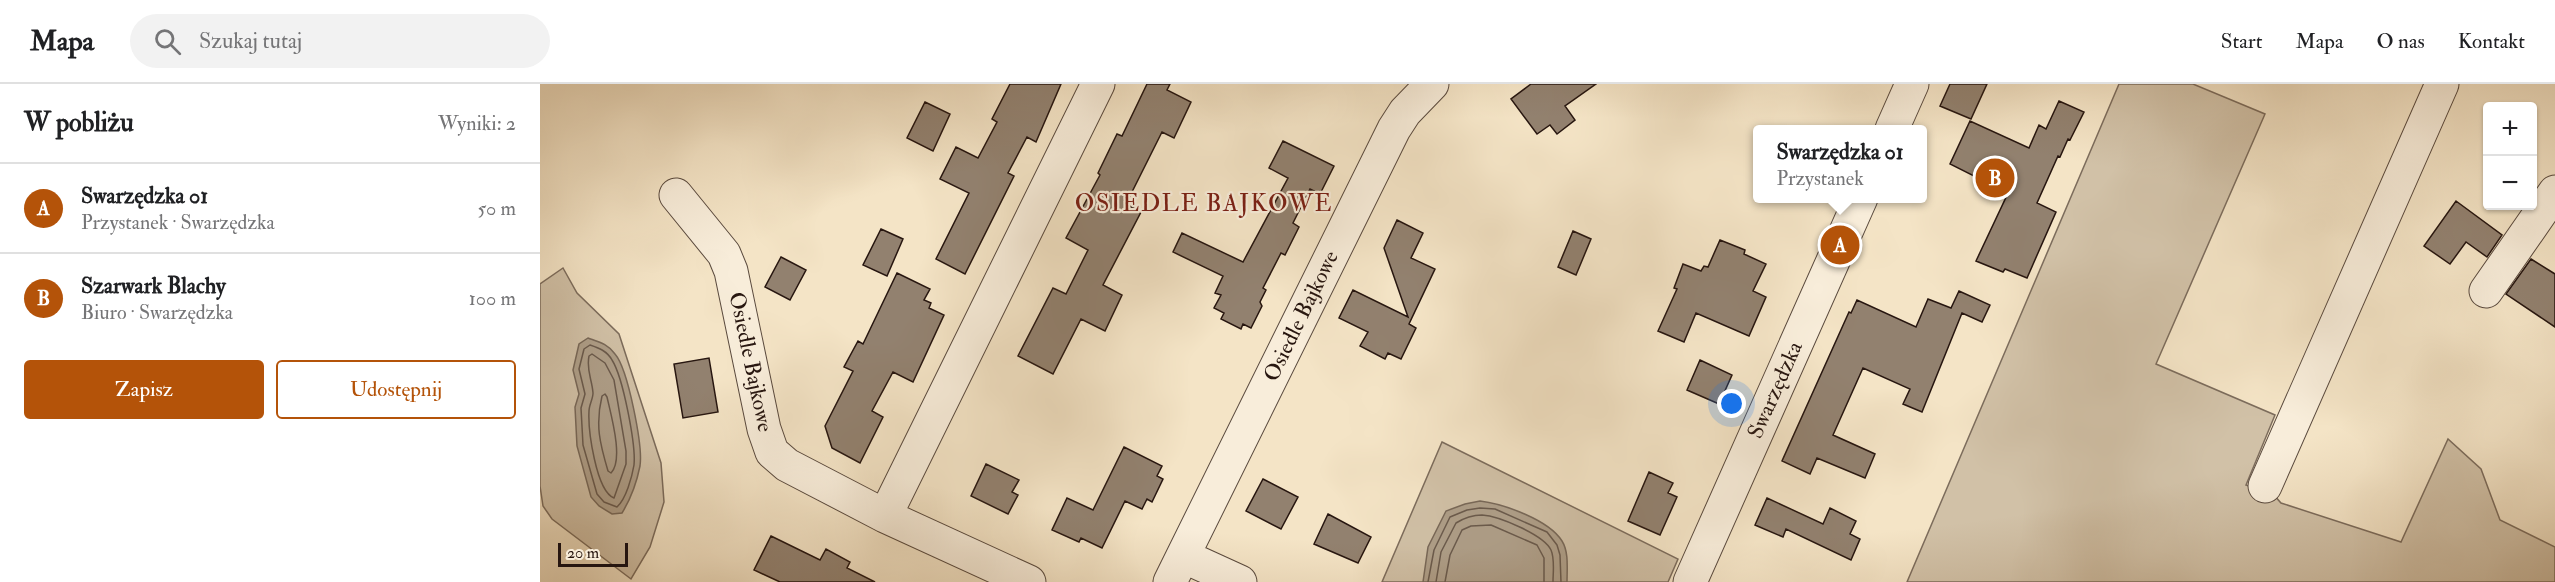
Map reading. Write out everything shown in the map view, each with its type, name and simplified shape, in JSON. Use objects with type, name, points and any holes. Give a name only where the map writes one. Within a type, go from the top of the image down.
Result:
[{"type":"street","points":[[885,516],[1098,84]]},
{"type":"street","name":"Osiedle Bajkowe","points":[[1240,582],[1177,569],[1394,129],[1405,112],[1432,84]]},
{"type":"street","points":[[1894,125],[1912,84]]},
{"type":"street","points":[[2265,486],[2442,84]]},
{"type":"street","points":[[2486,291],[2555,192]]},
{"type":"street","name":"Osiedle Bajkowe","points":[[676,195],[724,254],[731,271],[764,429],[772,452],[787,465],[885,516],[1029,582]]},
{"type":"street","name":"Swarzędzka","points":[[1689,582],[1859,203]]},
{"type":"shaded area","points":[[2119,84],[2193,84],[2265,114],[2156,364],[2275,415],[2246,485],[2273,494],[2281,503],[2401,542],[2448,439],[2481,469],[2500,520],[2555,547],[2555,582],[1907,582]]},
{"type":"shaded area","points":[[563,268],[577,293],[619,334],[661,463],[664,502],[650,547],[631,579],[552,519],[543,506],[540,486],[540,284]]},
{"type":"shaded area","points":[[1442,442],[1678,559],[1668,582],[1382,582]]},
{"type":"water","points":[[588,338],[600,342],[615,354],[625,375],[634,408],[640,466],[633,490],[622,513],[612,514],[599,506],[591,497],[577,446],[575,407],[579,394],[573,370],[579,344]]},
{"type":"water","points":[[1480,501],[1525,514],[1556,533],[1566,550],[1567,582],[1423,582],[1428,547],[1446,511]]},
{"type":"building","points":[[1010,84],[1061,84],[1036,142],[1027,137],[1008,173],[1014,176],[965,274],[936,259],[969,193],[940,179],[956,147],[978,158],[997,122],[992,119]]},
{"type":"building","points":[[1147,84],[1170,84],[1167,90],[1191,102],[1174,138],[1162,132],[1126,204],[1141,212],[1103,285],[1122,295],[1105,331],[1081,319],[1053,374],[1018,356],[1053,288],[1066,294],[1088,250],[1066,238],[1100,175],[1098,173],[1117,134],[1122,136]]},
{"type":"building","points":[[1531,84],[1596,84],[1565,106],[1575,120],[1557,134],[1550,125],[1537,134],[1511,99]]},
{"type":"building","points":[[1950,84],[1987,84],[1971,119],[1940,106]]},
{"type":"building","points":[[2059,101],[2084,112],[2060,157],[2058,156],[2037,203],[2056,212],[2027,278],[2005,269],[2003,272],[1976,261],[2008,193],[1950,164],[1970,121],[2029,148],[2039,125],[2046,129]]},
{"type":"building","points":[[925,102],[950,114],[933,151],[907,138]]},
{"type":"building","points":[[1283,141],[1334,166],[1320,194],[1310,189],[1293,223],[1299,227],[1285,255],[1281,253],[1263,288],[1266,290],[1260,302],[1262,306],[1251,328],[1243,324],[1241,329],[1221,319],[1224,313],[1214,308],[1221,295],[1215,293],[1223,276],[1173,252],[1182,233],[1243,262],[1288,178],[1269,168]]},
{"type":"building","points":[[2456,201],[2502,235],[2487,257],[2466,242],[2450,264],[2424,246]]},
{"type":"building","points":[[1397,220],[1423,233],[1411,258],[1435,269],[1409,324],[1416,328],[1401,359],[1388,353],[1385,359],[1360,346],[1368,332],[1339,318],[1353,290],[1408,317],[1384,248]]},
{"type":"building","points":[[881,229],[903,239],[887,276],[863,265]]},
{"type":"building","points":[[1573,231],[1591,239],[1576,275],[1558,267]]},
{"type":"building","points":[[1720,240],[1745,250],[1744,254],[1766,264],[1753,291],[1766,297],[1749,336],[1696,313],[1684,342],[1658,331],[1677,289],[1674,288],[1683,264],[1701,271],[1704,266],[1708,267]]},
{"type":"building","points":[[781,257],[806,270],[790,300],[765,287]]},
{"type":"building","points":[[2531,259],[2555,274],[2555,327],[2506,294]]},
{"type":"building","points":[[897,273],[930,289],[924,300],[931,303],[929,308],[944,315],[913,382],[893,372],[872,411],[883,417],[860,463],[832,448],[825,426],[853,371],[844,367],[858,341],[863,344]]},
{"type":"building","points":[[1959,291],[1990,305],[1982,322],[1962,313],[1922,412],[1903,404],[1910,389],[1863,368],[1833,435],[1875,454],[1865,478],[1817,458],[1810,474],[1782,461],[1849,312],[1851,313],[1857,300],[1916,327],[1928,299],[1951,308]]},
{"type":"building","points":[[709,358],[718,412],[683,418],[674,364]]},
{"type":"building","points":[[1700,360],[1732,375],[1719,404],[1687,390]]},
{"type":"building","points":[[1124,447],[1162,466],[1157,476],[1163,479],[1152,502],[1147,499],[1142,509],[1125,501],[1102,548],[1081,538],[1079,542],[1052,530],[1067,498],[1093,510]]},
{"type":"building","points":[[986,464],[1019,480],[1012,492],[1018,495],[1008,514],[971,496]]},
{"type":"building","points":[[1649,472],[1673,483],[1668,493],[1677,497],[1660,535],[1628,521]]},
{"type":"building","points":[[1263,479],[1298,497],[1281,529],[1246,511]]},
{"type":"building","points":[[1767,498],[1823,524],[1830,508],[1856,521],[1850,534],[1860,539],[1851,560],[1786,529],[1783,537],[1755,525]]},
{"type":"building","points":[[1328,514],[1371,537],[1358,563],[1314,544]]},
{"type":"building","points":[[771,536],[820,560],[826,549],[850,562],[847,568],[875,582],[780,582],[754,570]]},
{"type":"place","name":"Szarwark Blachy","points":[[1995,178]]},
{"type":"place","name":"Swarzędzka 01","points":[[1840,245]]},
{"type":"district","name":"OSIEDLE BAJKOWE","points":[[1204,203]]}]
